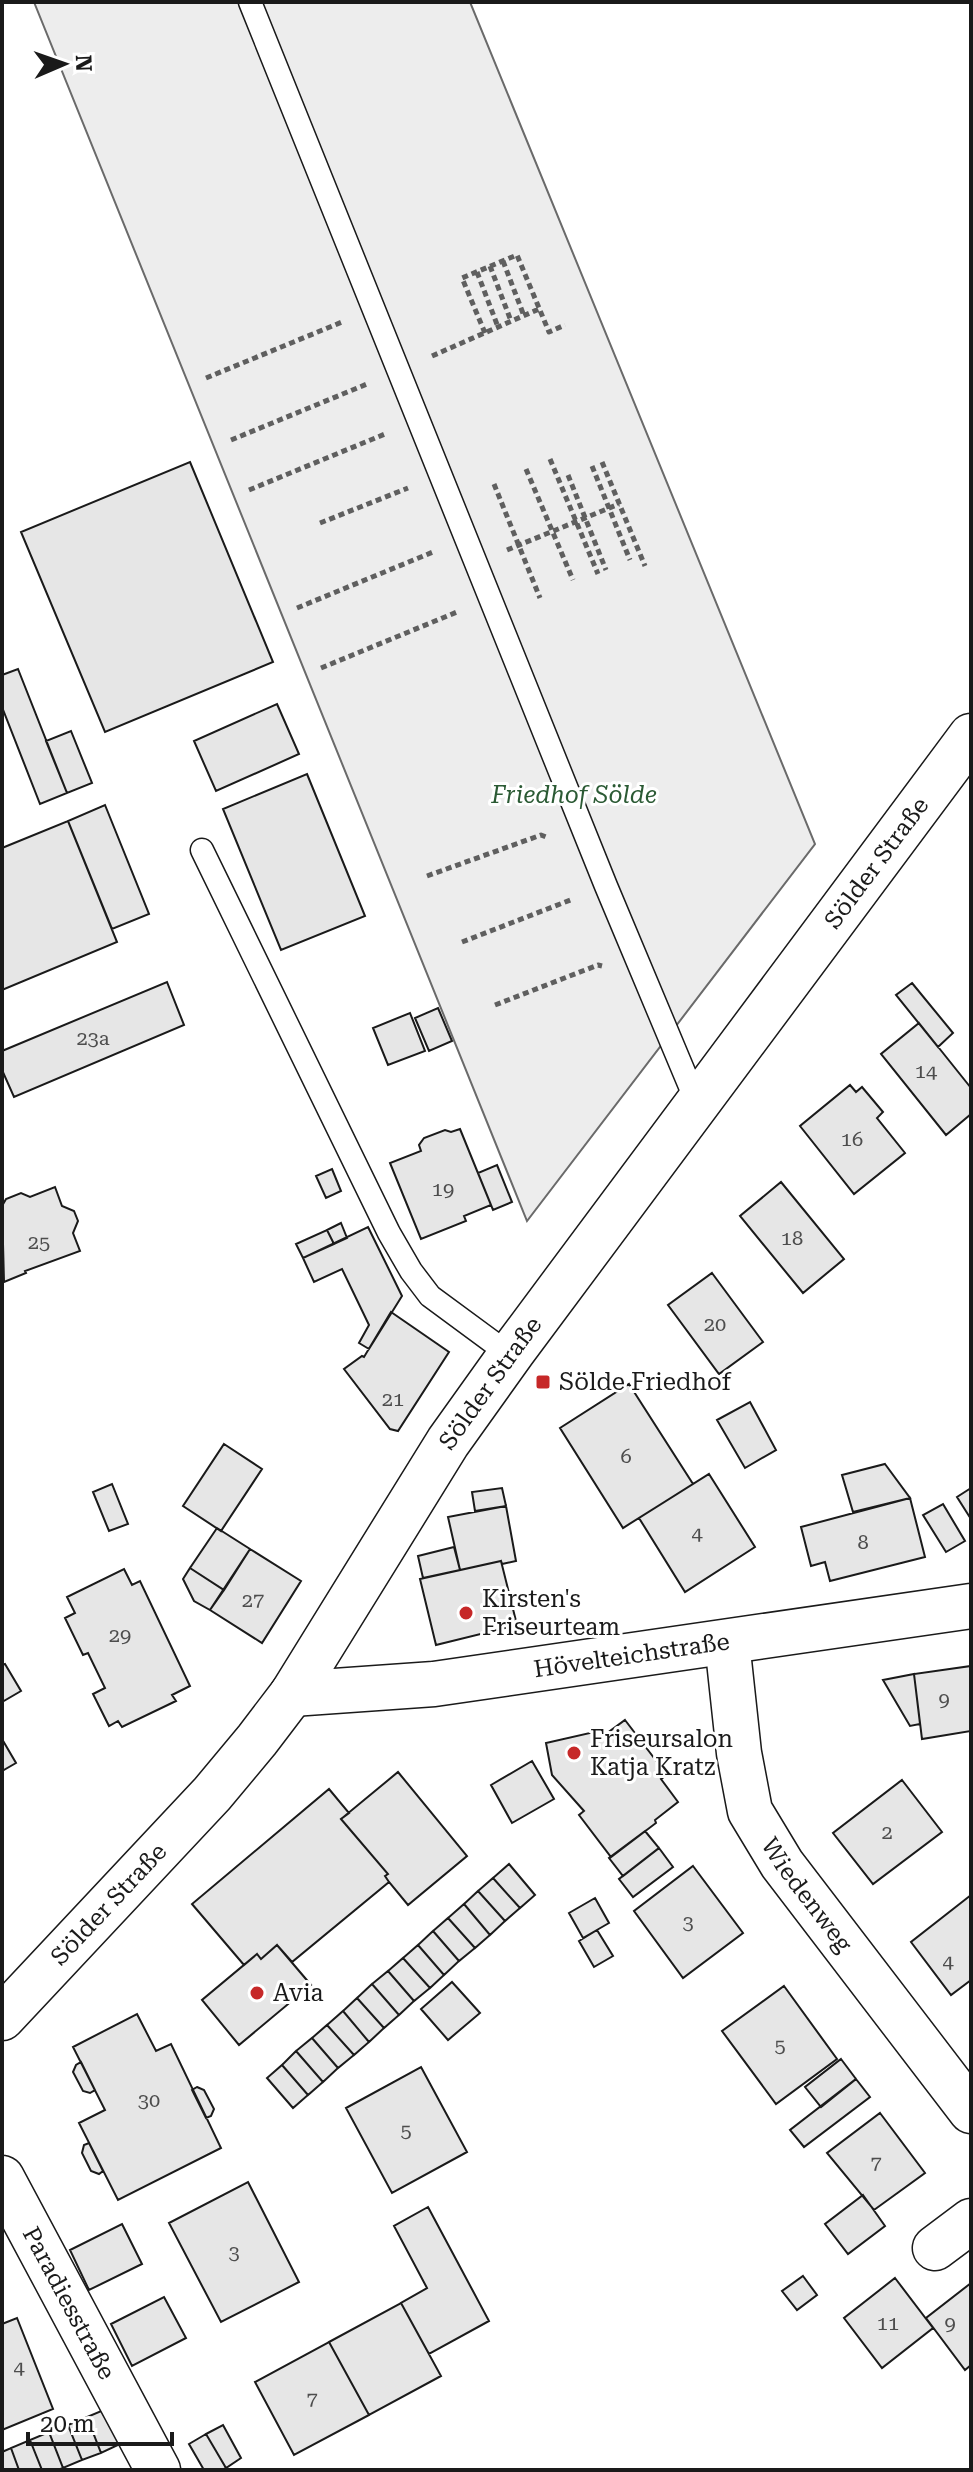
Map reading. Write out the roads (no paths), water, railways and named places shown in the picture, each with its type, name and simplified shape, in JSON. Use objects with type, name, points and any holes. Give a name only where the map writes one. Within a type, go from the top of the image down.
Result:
[{"type":"street","name":"Sölder Straße","points":[[2,2018],[212,1794],[292,1694],[448,1442],[971,736]]},
{"type":"street","name":"Hövelteichstraße","points":[[292,1694],[434,1684],[971,1606]]},
{"type":"street","name":"Wiedenweg","points":[[727,1642],[739,1753],[750,1811],[782,1864],[971,2111]]},
{"type":"street","name":"Paradiesstraße","points":[[2,2178],[158,2470]]},
{"type":"street","points":[[935,2248],[971,2221]]},
{"type":"lane","points":[[250,2],[606,886],[697,1103]]},
{"type":"lane","points":[[202,850],[389,1233],[411,1271],[430,1296],[510,1355]]},
{"type":"place","name":"Sölde Friedhof","points":[[543,1382]]},
{"type":"place","name":"Kirsten's Friseurteam","points":[[466,1613]]},
{"type":"place","name":"Friseursalon Katja Kratz","points":[[574,1753]]},
{"type":"place","name":"Avia","points":[[257,1993]]},
{"type":"park label","name":"Friedhof Sölde","points":[[574,795]]}]
